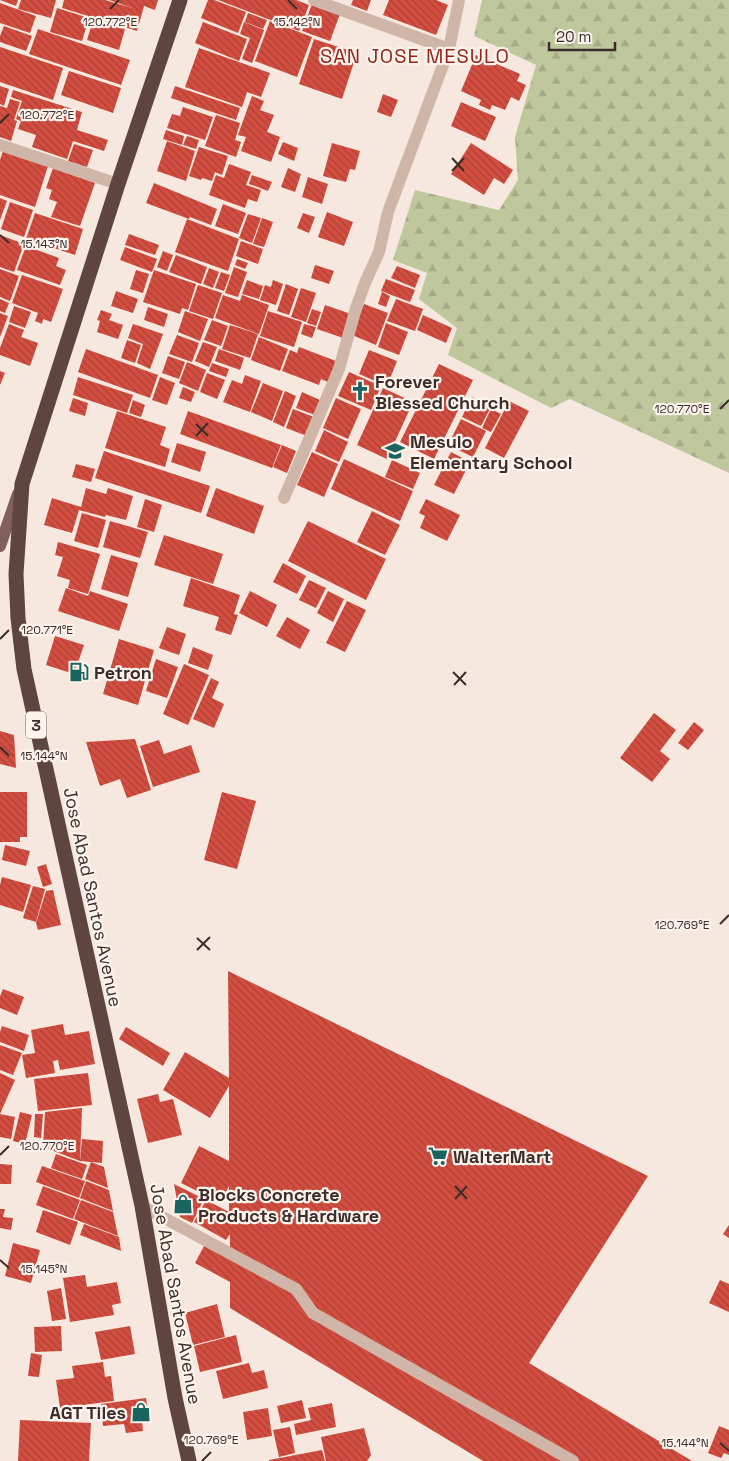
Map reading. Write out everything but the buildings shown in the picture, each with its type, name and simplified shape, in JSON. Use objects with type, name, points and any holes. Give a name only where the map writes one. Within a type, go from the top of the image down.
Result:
[{"type":"highway","name":"Jose Abad Santos Avenue","points":[[180,0],[118,184],[22,484],[16,574],[18,618],[24,669],[142,1206],[174,1398],[188,1461]]},
{"type":"main road","points":[[0,546],[22,484]]},
{"type":"street","points":[[314,0],[449,49]]},
{"type":"street","points":[[284,498],[339,369],[356,308],[379,252],[388,212],[449,49],[458,0]]},
{"type":"street","points":[[0,145],[118,184]]},
{"type":"street","points":[[142,1206],[296,1289],[313,1313],[573,1461]]},
{"type":"green space","points":[[482,0],[729,0],[729,473],[570,399],[551,408],[448,355],[457,328],[419,299],[427,273],[393,260],[415,190],[499,210],[518,180],[515,137],[536,65],[474,36]]},
{"type":"place","name":"Forever Blessed Church","points":[[360,391]]},
{"type":"place","name":"Mesulo Elementary School","points":[[395,451]]},
{"type":"place","name":"Petron","points":[[79,672]]},
{"type":"place","name":"WalterMart","points":[[438,1156]]},
{"type":"place","name":"Blocks Concrete Products & Hardware","points":[[183,1204]]},
{"type":"place","name":"AGT Tiles","points":[[141,1412]]},
{"type":"district","name":"SAN JOSE MESULO","points":[[415,56]]}]
